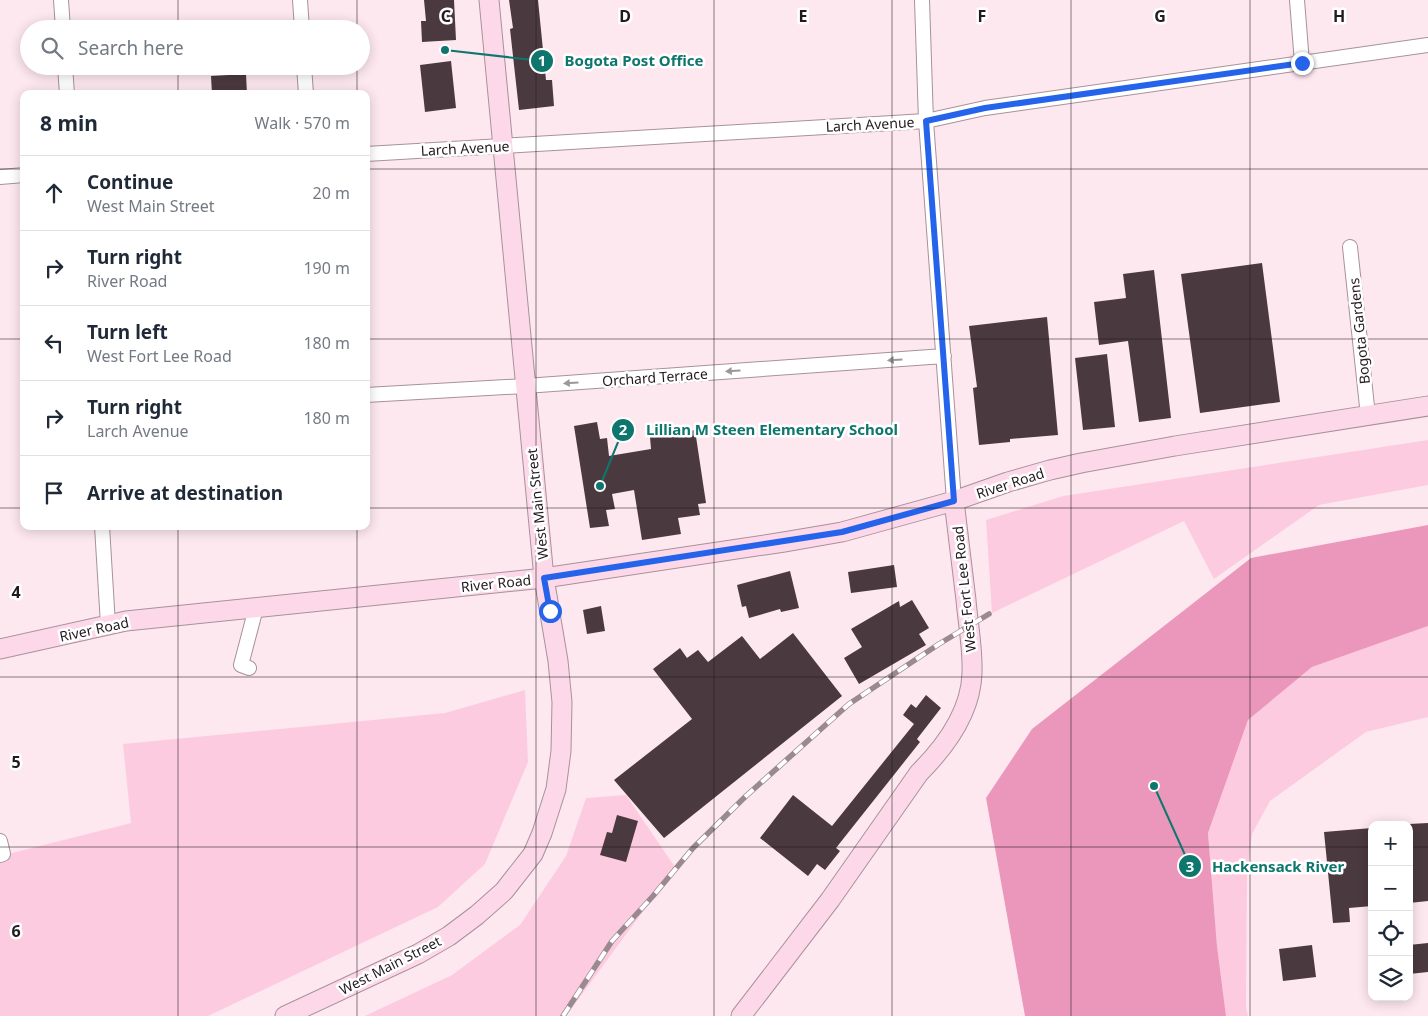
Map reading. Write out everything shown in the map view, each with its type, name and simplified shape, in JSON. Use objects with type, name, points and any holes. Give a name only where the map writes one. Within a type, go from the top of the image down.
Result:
[{"type":"main road","name":"West Main Street","points":[[285,1016],[418,954],[449,936],[477,915],[504,891],[533,854],[554,796],[561,751],[562,702],[558,661],[544,578],[489,0]]},
{"type":"main road","name":"River Road","points":[[0,649],[126,621],[544,578],[842,532],[954,501],[1008,482],[1081,463],[1174,446],[1428,406]]},
{"type":"main road","name":"West Fort Lee Road","points":[[741,1016],[830,900],[919,773],[947,741],[959,719],[967,699],[972,674],[969,625],[954,501]]},
{"type":"street","points":[[61,0],[62,20]]},
{"type":"street","points":[[300,0],[301,20]]},
{"type":"street","name":"West Fort Lee Road","points":[[922,0],[926,121],[954,501]]},
{"type":"street","points":[[1297,0],[1302,63]]},
{"type":"street","name":"Larch Avenue","points":[[370,154],[926,121],[985,108],[1428,45]]},
{"type":"street","points":[[66,75],[67,90]]},
{"type":"street","points":[[305,75],[306,90]]},
{"type":"street","points":[[0,177],[20,175]]},
{"type":"street","name":"Bogota Gardens","points":[[1350,247],[1368,416]]},
{"type":"street","name":"Orchard Terrace","points":[[370,395],[525,386],[944,356]]},
{"type":"street","points":[[102,530],[108,625]]},
{"type":"street","points":[[249,668],[240,665],[256,608]]},
{"type":"shaded area","points":[[1428,440],[1428,485],[1319,505],[1214,579],[1184,521],[992,613],[986,520],[1063,496]]},
{"type":"shaded area","points":[[1428,525],[1428,626],[1312,667],[1248,720],[1208,833],[1217,946],[1226,1016],[1025,1016],[986,798],[1032,729],[1251,558]]},
{"type":"shaded area","points":[[1428,626],[1428,717],[1366,732],[1270,801],[1252,834],[1247,877],[1246,1007],[1248,1016],[1226,1016],[1217,946],[1208,833],[1248,720],[1312,667]]},
{"type":"shaded area","points":[[525,690],[528,762],[485,864],[438,907],[208,1016],[0,1016],[0,856],[131,823],[123,744],[445,713]]},
{"type":"shaded area","points":[[626,795],[677,870],[644,910],[566,1016],[365,1016],[452,975],[520,925],[566,856],[586,798]]},
{"type":"building","points":[[424,0],[454,0],[456,40],[422,42],[421,21],[426,21]]},
{"type":"building","points":[[509,0],[538,0],[546,80],[552,80],[554,106],[519,110],[510,29],[513,28]]},
{"type":"building","points":[[451,61],[456,108],[425,112],[420,65]]},
{"type":"building","points":[[246,75],[247,90],[212,90],[211,76]]},
{"type":"building","points":[[1262,263],[1280,402],[1200,413],[1181,274]]},
{"type":"building","points":[[1154,270],[1171,418],[1139,422],[1128,341],[1099,345],[1094,302],[1126,298],[1123,274]]},
{"type":"building","points":[[1047,317],[1058,435],[1010,439],[1010,442],[979,445],[973,388],[977,387],[969,326]]},
{"type":"building","points":[[1107,354],[1115,427],[1083,430],[1075,358]]},
{"type":"building","points":[[597,422],[600,439],[607,438],[609,456],[651,449],[650,437],[695,430],[706,503],[698,504],[700,515],[678,518],[681,534],[642,540],[634,490],[612,494],[615,509],[606,510],[609,526],[590,528],[574,426]]},
{"type":"building","points":[[894,565],[897,587],[851,593],[848,572]]},
{"type":"building","points":[[790,571],[799,608],[781,612],[780,609],[749,618],[746,606],[742,607],[737,585]]},
{"type":"building","points":[[912,600],[929,628],[919,634],[926,645],[859,684],[844,658],[862,647],[851,629],[899,601],[900,607]]},
{"type":"building","points":[[601,606],[605,631],[587,634],[583,610]]},
{"type":"building","points":[[793,633],[842,696],[664,838],[614,780],[692,719],[653,669],[680,648],[687,658],[698,650],[708,662],[742,636],[760,659]]},
{"type":"building","points":[[926,695],[941,708],[917,739],[920,742],[836,848],[840,851],[825,870],[817,864],[808,876],[760,838],[793,795],[832,826],[914,724],[903,715],[911,704],[916,708]]},
{"type":"building","points":[[617,815],[638,821],[626,862],[600,855],[607,832],[612,833]]},
{"type":"building","points":[[1428,823],[1428,901],[1413,903],[1413,866],[1413,824]]},
{"type":"building","points":[[1368,828],[1368,906],[1349,908],[1350,922],[1333,923],[1324,832]]},
{"type":"building","points":[[1428,943],[1428,972],[1413,974],[1413,945]]},
{"type":"building","points":[[1312,945],[1316,977],[1283,981],[1279,949]]},
{"type":"railway","points":[[563,1016],[612,941],[693,848],[746,796],[849,704],[939,644],[989,614]]},
{"type":"place","name":"Bogota Post Office","points":[[445,50]]},
{"type":"place","name":"Lillian M Steen Elementary School","points":[[600,486]]},
{"type":"place","name":"Hackensack River","points":[[1154,786]]},
{"type":"route","points":[[550,611],[544,578],[842,532],[954,501],[926,121],[985,108],[1302,63]]}]
